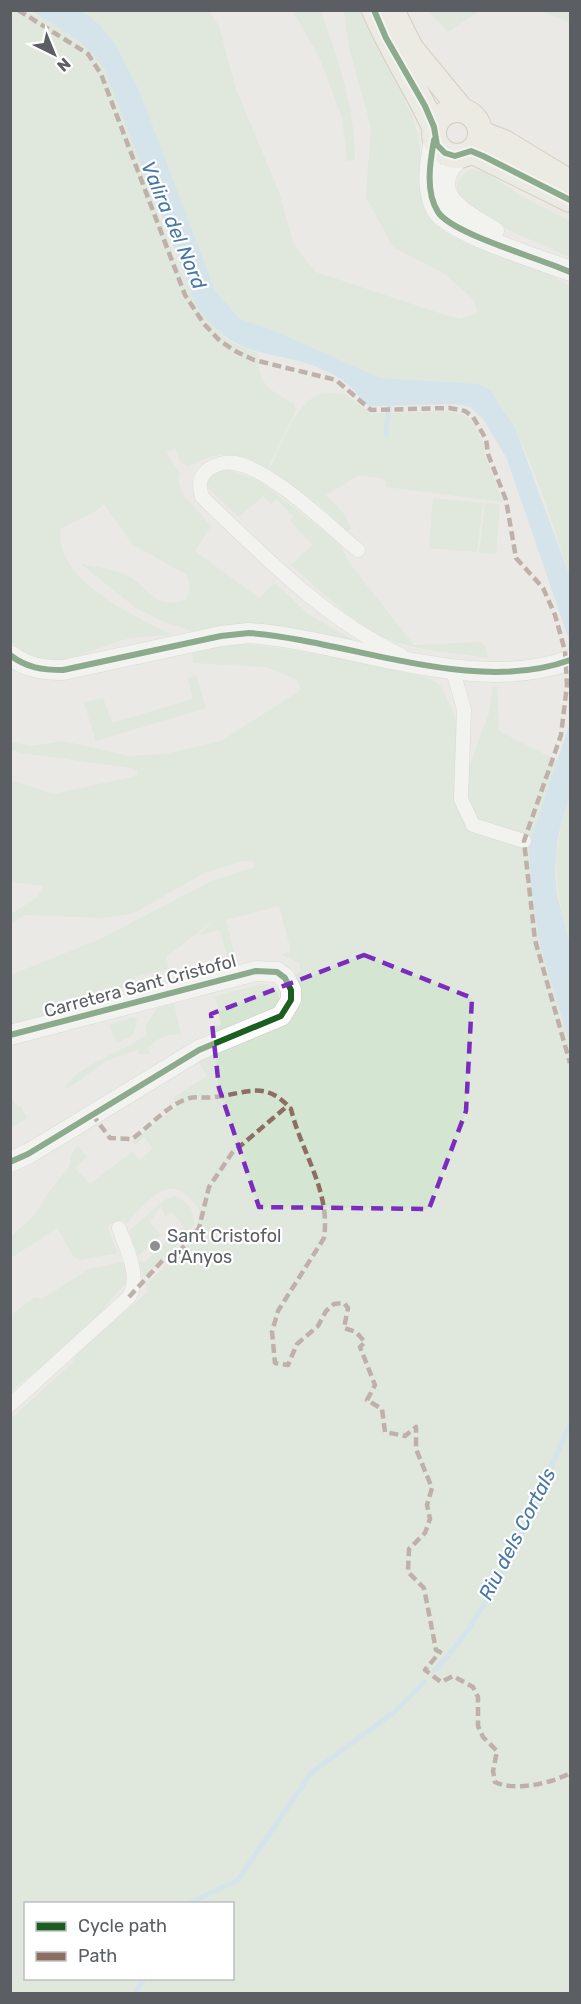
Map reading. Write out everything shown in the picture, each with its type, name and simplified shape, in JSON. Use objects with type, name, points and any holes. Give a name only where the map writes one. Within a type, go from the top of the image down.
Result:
[{"type":"highway","points":[[374,10],[386,39],[410,78],[434,134],[445,153],[504,142]]},
{"type":"highway","points":[[392,10],[411,48],[455,101],[475,118],[471,147]]},
{"type":"highway","points":[[434,134],[441,115],[454,110],[455,101]]},
{"type":"highway","points":[[455,101],[470,105],[504,142],[570,182]]},
{"type":"highway","points":[[471,147],[570,200]]},
{"type":"main road","points":[[434,134],[431,191],[437,211],[443,218],[463,230],[570,271]]},
{"type":"main road","points":[[471,147],[449,169],[447,195],[456,209],[570,271]]},
{"type":"main road","points":[[10,655],[24,664],[41,670],[63,670],[221,636],[249,633],[458,668],[509,672],[549,667],[570,660]]},
{"type":"main road","name":"Carretera Sant Cristofol","points":[[10,1035],[256,971],[277,972],[285,978],[291,990],[291,1000],[281,1016],[199,1050],[28,1154],[10,1162]]},
{"type":"street","points":[[358,550],[264,476],[236,463],[221,463],[203,473],[200,479],[202,497],[315,603],[373,642],[414,661]]},
{"type":"street","points":[[458,668],[464,709],[461,799],[473,825],[524,841]]},
{"type":"street","points":[[10,1405],[129,1297],[135,1282],[134,1270],[119,1228]]},
{"type":"highlighted area","points":[[364,955],[472,998],[466,1111],[429,1209],[259,1207],[219,1088],[211,1014]]},
{"type":"green space","points":[[10,11],[32,14],[54,22],[74,34],[96,55],[108,76],[131,134],[174,256],[203,311],[221,334],[233,343],[258,353],[260,372],[266,385],[294,404],[296,410],[267,470],[228,455],[201,460],[189,466],[181,463],[175,449],[166,452],[180,474],[178,477],[182,494],[211,526],[195,551],[259,598],[275,583],[308,614],[363,646],[223,626],[193,631],[162,621],[136,608],[81,564],[128,576],[152,596],[165,602],[186,600],[190,590],[187,575],[132,544],[104,504],[61,529],[62,547],[70,564],[83,580],[100,594],[139,618],[174,635],[127,639],[81,655],[52,661],[38,659],[24,653],[11,641]]},
{"type":"green space","points":[[82,11],[209,11],[219,26],[236,89],[279,192],[293,242],[303,257],[316,272],[461,319],[477,313],[474,300],[443,273],[393,247],[366,197],[371,127],[349,48],[344,11],[363,11],[411,95],[404,100],[412,115],[419,139],[424,204],[433,221],[455,238],[552,275],[570,287],[570,577],[545,502],[521,443],[508,417],[493,397],[478,384],[380,378],[275,331],[240,319],[215,291],[203,265],[141,94],[86,13]]},
{"type":"green space","points":[[293,11],[321,11],[349,102],[355,160],[347,161],[342,117],[319,57]]},
{"type":"green space","points":[[428,11],[479,11],[448,32]]},
{"type":"green space","points":[[542,11],[570,11],[570,23]]},
{"type":"green space","points":[[472,169],[486,173],[525,198],[570,221],[570,257],[497,224],[463,202],[459,197],[458,183],[463,175]]},
{"type":"green space","points":[[321,394],[345,394],[371,414],[445,411],[464,415],[472,421],[486,448],[484,453],[503,502],[386,487],[385,479],[359,475],[326,495],[345,515],[351,529],[348,532],[314,500],[268,473],[289,428],[303,406]]},
{"type":"green space","points":[[225,468],[261,482],[338,542],[351,565],[414,645],[480,642],[486,646],[488,658],[412,646],[387,639],[363,625],[337,606],[291,565],[312,545],[290,520],[293,517],[277,499],[271,504],[263,496],[239,517],[209,489],[207,480],[213,473]]},
{"type":"green space","points":[[433,498],[483,503],[477,552],[429,548]]},
{"type":"green space","points":[[485,503],[500,504],[496,554],[479,553]]},
{"type":"green space","points":[[243,643],[332,656],[429,678],[441,686],[454,714],[468,770],[489,713],[493,686],[497,687],[499,731],[558,761],[529,845],[540,944],[570,1044],[570,1993],[11,1993],[11,1419],[72,1363],[81,1348],[66,1347],[11,1391],[11,1315],[33,1298],[38,1297],[40,1300],[89,1269],[123,1262],[130,1272],[126,1283],[104,1307],[114,1321],[148,1292],[146,1285],[197,1235],[199,1209],[189,1197],[179,1190],[161,1191],[144,1204],[126,1223],[124,1220],[109,1224],[108,1229],[118,1253],[80,1260],[74,1257],[57,1228],[11,1258],[11,1236],[34,1216],[48,1193],[69,1167],[72,1153],[78,1145],[87,1157],[75,1168],[90,1184],[132,1152],[140,1160],[153,1148],[144,1137],[136,1144],[131,1142],[176,1107],[174,1097],[207,1076],[198,1060],[291,1021],[299,1003],[293,977],[300,971],[300,964],[281,954],[291,951],[279,906],[226,920],[236,962],[229,964],[220,930],[199,935],[217,918],[166,957],[169,969],[138,976],[103,1003],[11,1027],[11,975],[100,939],[212,881],[254,867],[255,862],[243,861],[204,873],[134,913],[103,918],[26,915],[11,923],[11,914],[38,897],[43,886],[11,882],[11,780],[53,794],[136,776],[138,772],[132,768],[21,753],[11,750],[11,742],[31,746],[63,741],[129,756],[165,754],[221,741],[301,690],[297,680],[267,667],[193,663],[192,652]]},
{"type":"green space","points":[[196,675],[206,708],[96,741],[84,703],[103,698],[112,723],[193,699],[188,678]]},
{"type":"green space","points":[[570,793],[570,945],[560,903],[556,869],[560,835]]},
{"type":"green space","points":[[263,984],[277,991],[279,1007],[240,1021],[212,1035],[210,1028],[221,1025],[215,996]]},
{"type":"green space","points":[[174,1004],[181,1034],[157,1040],[147,1049],[150,1054],[139,1054],[137,1050],[106,1061],[67,1089],[65,1086],[83,1070],[147,1034],[145,1026],[158,1007]]},
{"type":"green space","points":[[133,1017],[137,1019],[134,1034],[117,1043],[109,1025]]},
{"type":"green space","points":[[10,1096],[18,1107],[21,1106],[27,1118],[11,1128]]},
{"type":"green space","points":[[174,1196],[190,1207],[194,1225],[178,1246],[144,1277],[139,1263],[141,1260],[144,1263],[184,1226],[171,1212],[165,1217],[161,1206],[150,1222],[161,1235],[138,1256],[129,1231],[164,1200]]},
{"type":"water","name":"Valira del Nord","points":[[31,11],[82,11],[101,26],[115,44],[141,95],[215,291],[240,319],[275,331],[380,378],[478,384],[490,390],[515,428],[570,577],[570,643],[507,459],[484,420],[470,407],[456,404],[369,406],[334,375],[295,360],[245,347],[229,339],[213,325],[196,305],[105,70],[81,43]]},
{"type":"water","points":[[570,723],[570,793],[558,836],[555,871],[557,895],[570,945],[570,1044],[540,944],[532,892],[529,845]]},
{"type":"waterway","points":[[386,434],[390,400]]},
{"type":"waterway","name":"Riu dels Cortals","points":[[435,1670],[457,1645],[495,1586],[528,1520],[570,1424]]},
{"type":"waterway","name":"Riu dels Cortals","points":[[191,1902],[238,1880],[311,1773],[394,1712],[424,1682]]},
{"type":"waterway","name":"Riu dels Cortals","points":[[136,1994],[143,1980]]},
{"type":"marked path","points":[[18,10],[88,54],[101,74],[185,295],[204,324],[220,341],[254,360],[336,380],[371,410],[449,408],[465,411],[473,417],[486,439],[488,454],[506,500],[516,558],[543,588],[555,615],[565,651],[567,685],[561,735],[524,841],[535,940],[570,1063]]},
{"type":"marked path","points":[[92,1114],[110,1138],[132,1139],[170,1108],[192,1098],[264,1091],[273,1094],[291,1109]]},
{"type":"marked path","points":[[129,1297],[164,1259],[179,1252],[199,1228],[209,1187],[232,1153],[285,1108],[291,1109],[319,1188],[325,1221],[324,1238],[278,1311],[272,1332],[275,1363],[288,1365],[297,1344],[318,1326],[326,1311],[334,1304],[344,1303],[348,1308],[344,1328],[356,1332],[365,1342],[360,1347],[375,1385],[367,1400],[382,1409],[385,1432],[405,1436],[416,1427],[416,1449],[432,1488],[427,1505],[430,1519],[425,1533],[409,1549],[408,1572],[424,1588],[436,1650],[440,1652],[425,1670],[441,1682],[453,1676],[473,1687],[478,1697],[478,1726],[483,1737],[497,1751],[493,1771],[495,1782],[512,1786],[533,1785],[570,1773]]},
{"type":"cycle path","points":[[374,10],[386,38],[425,106],[434,127],[437,145],[445,153],[455,156],[471,151],[570,200]]},
{"type":"cycle path","points":[[434,140],[430,186],[438,212],[461,229],[570,272]]},
{"type":"cycle path","points":[[10,655],[22,663],[35,667],[63,670],[221,636],[249,633],[327,645],[410,663],[452,669],[493,672],[533,669],[570,660]]},
{"type":"cycle path","points":[[10,1035],[256,971],[277,972],[285,978],[291,990],[291,1000],[281,1016],[199,1050],[28,1154],[10,1162]]},
{"type":"place","name":"Sant Cristofol d'Anyos","points":[[155,1246]]}]
